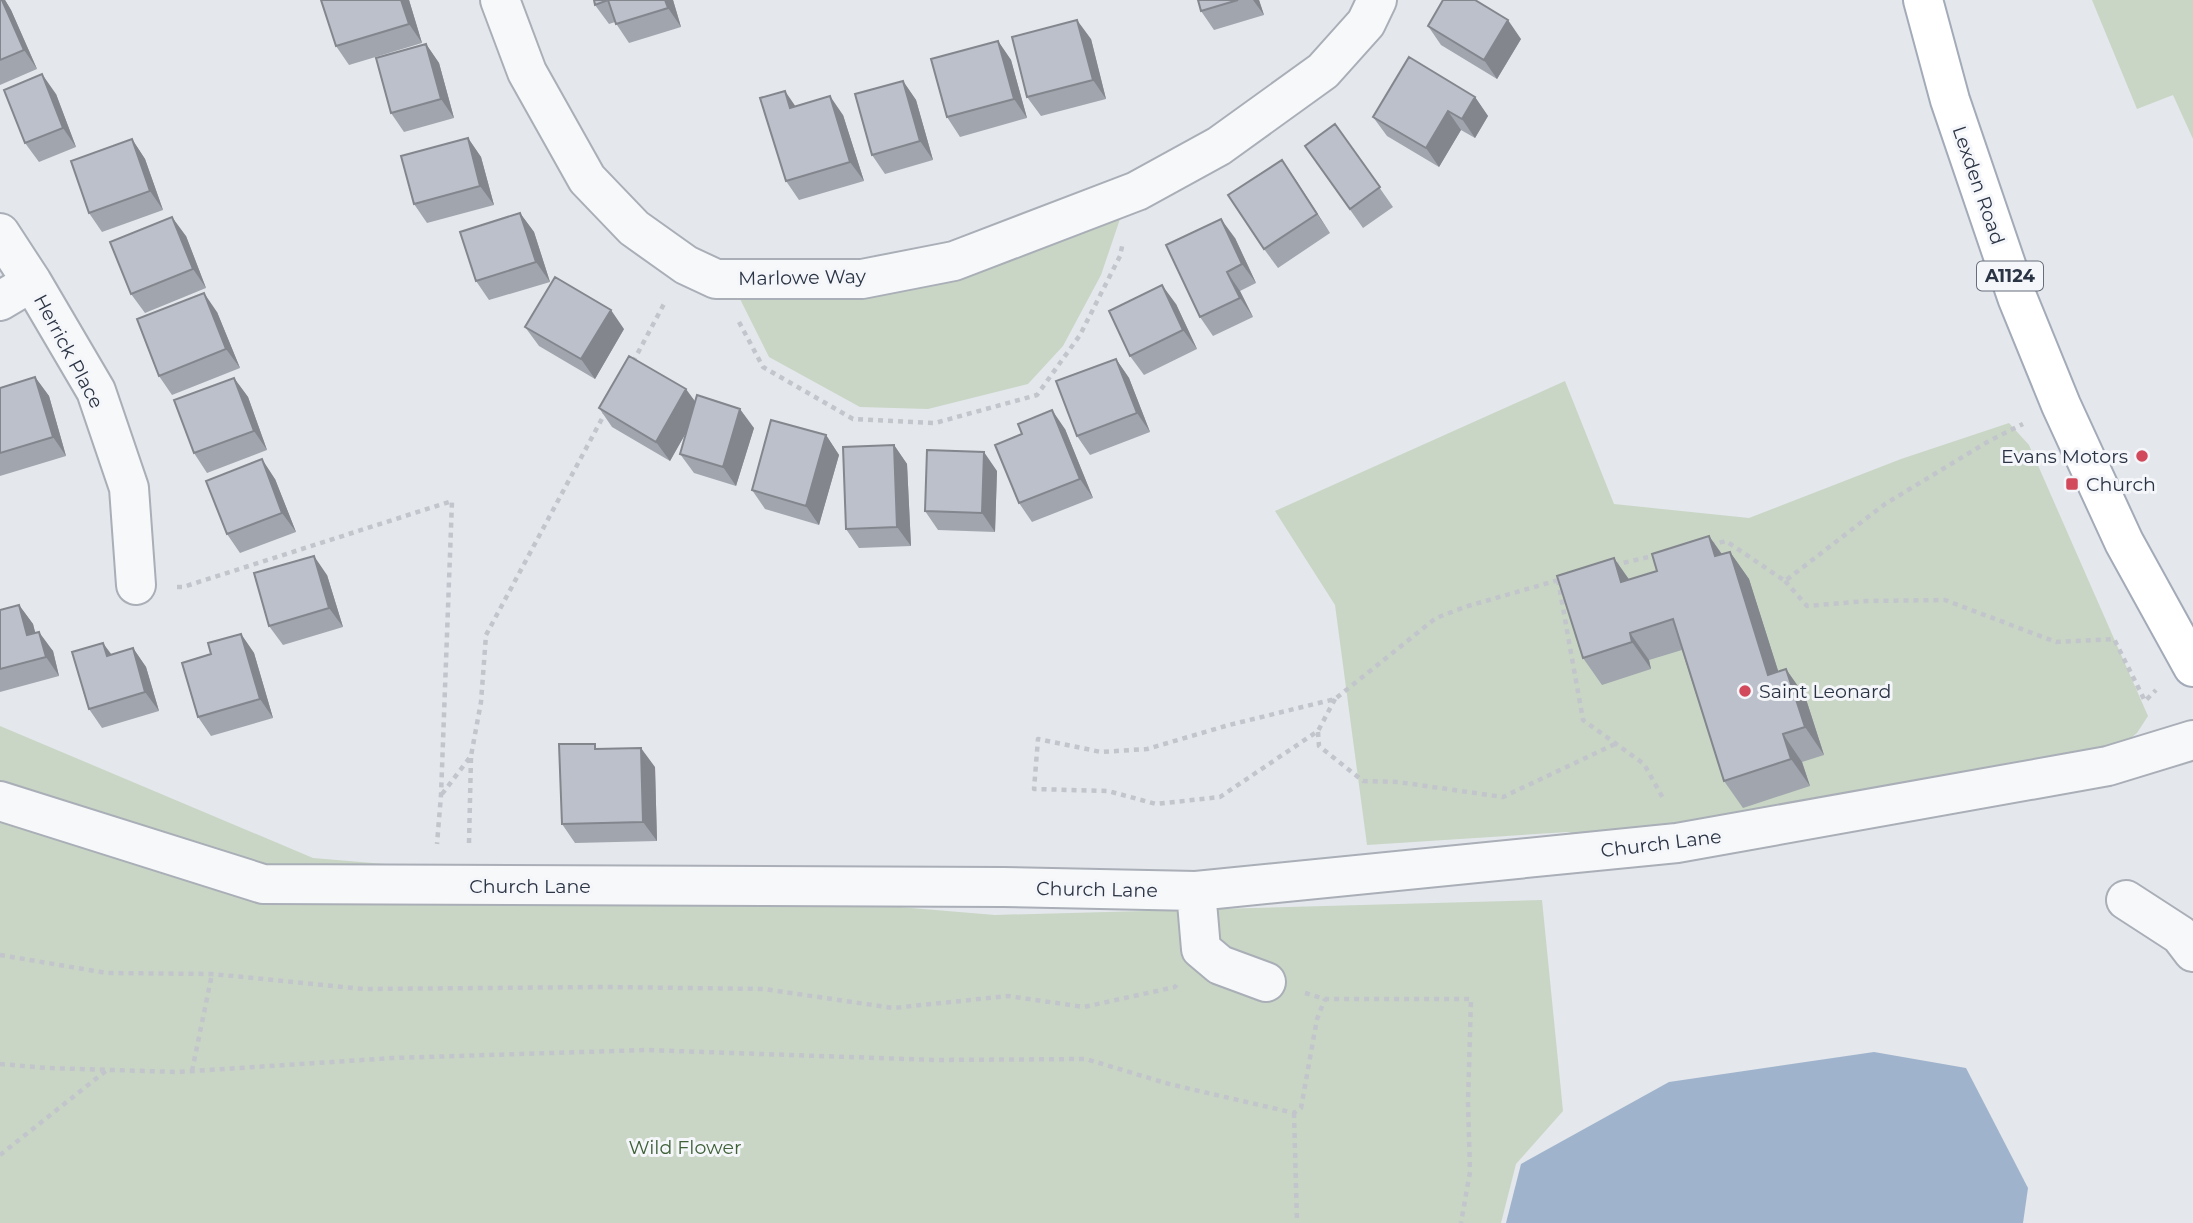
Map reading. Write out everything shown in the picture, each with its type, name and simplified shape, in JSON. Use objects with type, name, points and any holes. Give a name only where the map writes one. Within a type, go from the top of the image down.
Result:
[{"type":"main road","name":"Lexden Road","points":[[1923,0],[1950,100],[2017,297],[2061,405],[2124,542],[2191,663]]},
{"type":"street","points":[[500,0],[527,72],[587,179],[634,228],[701,272]]},
{"type":"street","name":"Marlowe Way","points":[[701,272],[862,279],[954,261],[1137,191],[1219,146],[1323,71],[1366,23],[1377,0]]},
{"type":"street","name":"Herrick Place","points":[[0,233],[16,292],[96,391],[129,488],[136,584]]},
{"type":"street","name":"Church Lane","points":[[0,801],[262,884],[1003,887],[1196,891],[1677,843],[2108,766],[2193,740]]},
{"type":"street","points":[[1196,891],[1201,949],[1220,965],[1266,982]]},
{"type":"street","points":[[2126,900],[2180,935],[2193,952]]},
{"type":"path","points":[[632,363],[701,272],[763,368],[853,419],[935,423],[1037,394],[1080,335],[1120,256],[1137,191]]},
{"type":"path","points":[[1785,581],[1885,504],[1989,441],[2061,405]]},
{"type":"path","points":[[470,886],[468,855],[471,756],[481,702],[486,635],[606,412]]},
{"type":"path","points":[[136,584],[183,587],[452,501],[437,845]]},
{"type":"path","points":[[1700,547],[1726,541],[1785,581],[1807,606],[1866,601],[1945,600],[2056,642],[2113,639],[2145,701],[2191,663]]},
{"type":"path","points":[[1610,566],[1661,554]]},
{"type":"path","points":[[1335,699],[1229,724],[1147,749],[1101,752],[1038,739],[1034,789],[1108,791],[1156,804],[1220,797],[1318,731],[1335,699],[1436,618],[1571,577]]},
{"type":"path","points":[[1558,580],[1583,720],[1644,764],[1669,808]]},
{"type":"path","points":[[1318,731],[1319,746],[1363,781],[1398,782],[1503,797],[1615,744]]},
{"type":"path","points":[[441,795],[471,756]]},
{"type":"path","points":[[0,955],[107,973],[212,974],[364,989],[750,989],[893,1008],[1008,996],[1084,1007],[1175,988],[1201,949]]},
{"type":"path","points":[[192,1071],[212,974]]},
{"type":"path","points":[[1266,982],[1325,999],[1471,999],[1469,1172],[1461,1223]]},
{"type":"path","points":[[0,1064],[47,1068],[192,1071],[393,1059],[646,1051],[935,1060],[1086,1059],[1169,1084],[1294,1113],[1301,1108],[1317,1019],[1325,999]]},
{"type":"path","points":[[0,1155],[107,1069]]},
{"type":"path","points":[[1294,1113],[1297,1223]]},
{"type":"green space","points":[[2092,0],[2193,0],[2193,139],[2173,95],[2137,109]]},
{"type":"green space","points":[[1121,216],[1101,275],[1063,346],[1028,384],[928,409],[860,407],[769,357],[736,291]]},
{"type":"green space","points":[[1565,381],[1614,504],[1749,518],[1901,459],[2009,423],[2029,445],[2148,716],[2137,733],[2126,742],[1867,802],[1593,839],[1568,832],[1367,845],[1335,605],[1275,511]]},
{"type":"green space","name":"Wild Flower","points":[[0,726],[313,858],[995,915],[1542,900],[1563,1111],[1516,1164],[1501,1223],[0,1223]]},
{"type":"water","points":[[1874,1052],[1966,1068],[2028,1188],[2023,1223],[1506,1223],[1521,1164],[1669,1082]]},
{"type":"building","points":[[0,0],[24,50],[0,60]]},
{"type":"building","points":[[321,0],[401,0],[409,24],[336,46]]},
{"type":"building","points":[[594,0],[608,0],[595,5]]},
{"type":"building","points":[[608,0],[665,0],[668,8],[616,24]]},
{"type":"building","points":[[1198,0],[1238,0],[1201,11]]},
{"type":"building","points":[[1443,0],[1475,0],[1508,20],[1484,60],[1428,26]]},
{"type":"building","points":[[1077,20],[1093,80],[1027,97],[1012,37]]},
{"type":"building","points":[[998,41],[1014,99],[947,117],[931,59]]},
{"type":"building","points":[[426,44],[441,99],[391,113],[376,58]]},
{"type":"building","points":[[1409,57],[1475,97],[1462,119],[1448,111],[1426,148],[1373,117]]},
{"type":"building","points":[[42,74],[63,128],[25,143],[4,90]]},
{"type":"building","points":[[903,81],[920,141],[872,155],[855,94]]},
{"type":"building","points":[[785,91],[790,108],[830,96],[850,162],[786,181],[760,98]]},
{"type":"building","points":[[1335,124],[1380,187],[1350,209],[1305,146]]},
{"type":"building","points":[[468,138],[480,186],[414,204],[401,156]]},
{"type":"building","points":[[132,139],[150,191],[89,213],[71,161]]},
{"type":"building","points":[[1282,160],[1317,214],[1264,249],[1228,195]]},
{"type":"building","points":[[520,213],[536,262],[476,281],[460,232]]},
{"type":"building","points":[[172,217],[193,269],[131,294],[110,242]]},
{"type":"building","points":[[1221,219],[1242,264],[1227,272],[1240,298],[1200,317],[1166,245]]},
{"type":"building","points":[[555,277],[611,310],[581,359],[525,327]]},
{"type":"building","points":[[1162,285],[1183,330],[1130,356],[1109,311]]},
{"type":"building","points":[[204,293],[226,349],[159,376],[137,319]]},
{"type":"building","points":[[629,356],[686,389],[656,442],[599,408]]},
{"type":"building","points":[[1116,359],[1137,413],[1077,436],[1056,381]]},
{"type":"building","points":[[35,377],[53,437],[0,453],[0,388]]},
{"type":"building","points":[[234,378],[254,431],[194,453],[174,400]]},
{"type":"building","points":[[697,395],[740,409],[723,467],[680,454]]},
{"type":"building","points":[[1052,410],[1080,479],[1019,503],[995,445],[1022,434],[1018,424]]},
{"type":"building","points":[[771,420],[826,435],[806,506],[752,490]]},
{"type":"building","points":[[894,445],[897,527],[846,529],[843,447]]},
{"type":"building","points":[[927,450],[984,452],[982,513],[925,511]]},
{"type":"building","points":[[262,459],[282,513],[227,534],[206,481]]},
{"type":"building","name":"Saint Leonard","points":[[1709,536],[1715,556],[1730,552],[1768,675],[1786,669],[1805,727],[1783,734],[1791,759],[1724,781],[1673,619],[1630,633],[1632,642],[1583,658],[1557,576],[1614,558],[1621,582],[1657,571],[1652,554]]},
{"type":"building","points":[[314,556],[329,608],[269,626],[254,573]]},
{"type":"building","points":[[19,605],[27,635],[39,632],[46,657],[0,669],[0,610]]},
{"type":"building","points":[[241,634],[260,699],[198,717],[182,663],[211,654],[208,643]]},
{"type":"building","points":[[103,643],[107,656],[133,648],[145,692],[89,709],[72,652]]},
{"type":"building","points":[[559,744],[595,744],[595,749],[641,748],[643,822],[562,824]]},
{"type":"place","name":"Evans Motors","points":[[2142,456]]},
{"type":"place","name":"Church","points":[[2072,484]]},
{"type":"place","name":"Saint Leonard","points":[[1745,691]]}]
